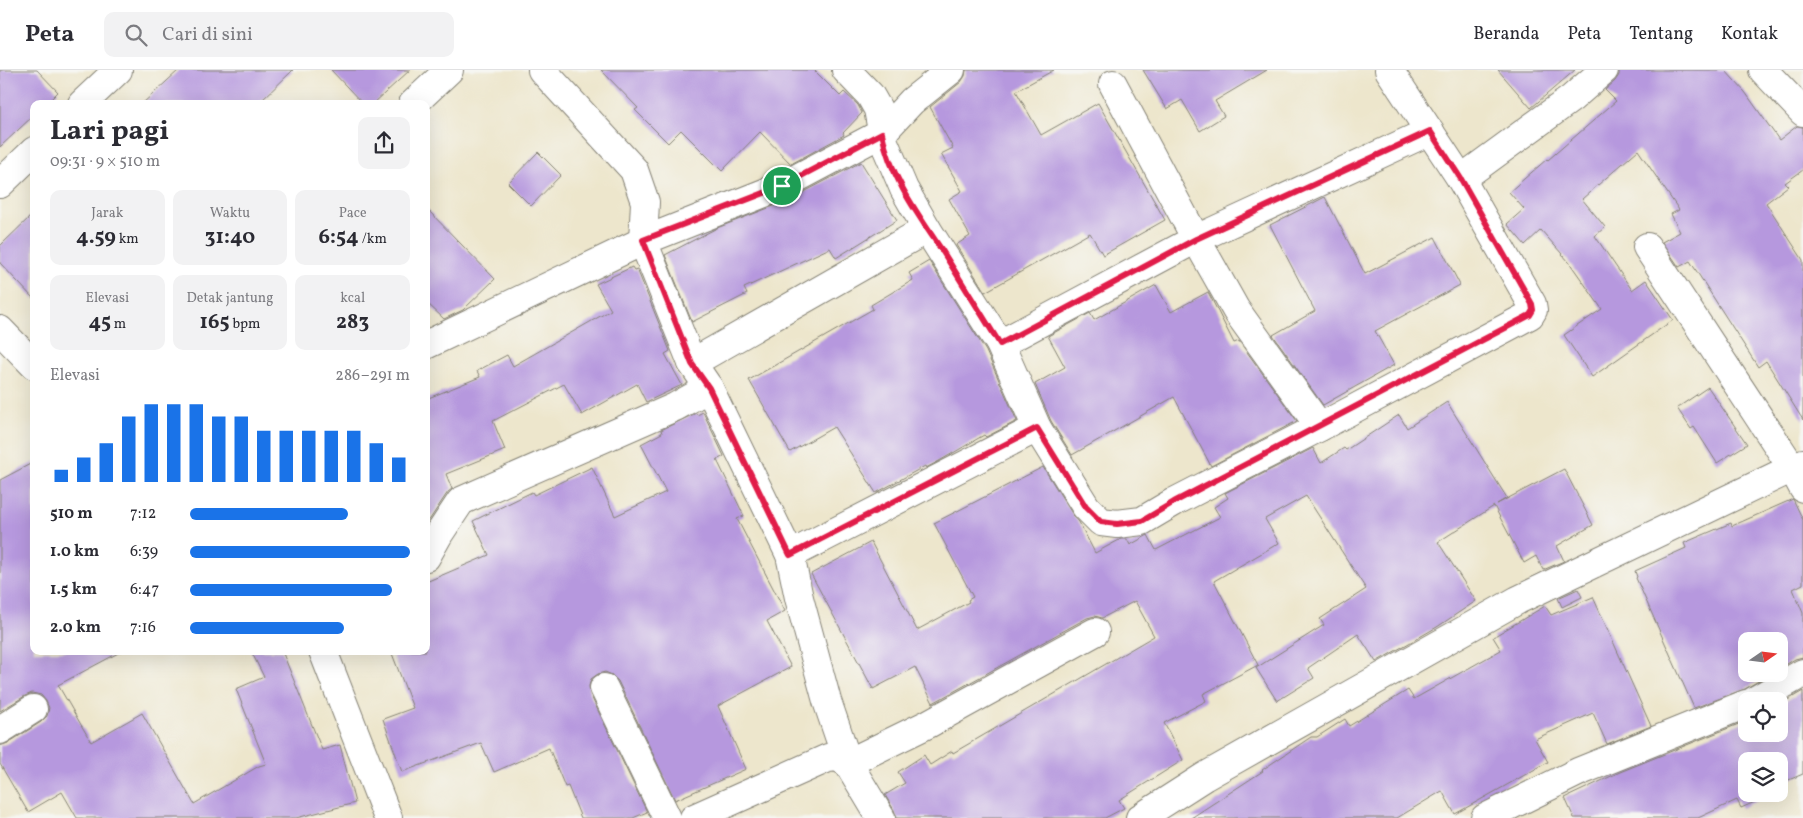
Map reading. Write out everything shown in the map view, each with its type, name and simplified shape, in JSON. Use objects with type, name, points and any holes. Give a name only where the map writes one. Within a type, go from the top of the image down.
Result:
[{"type":"street","points":[[417,100],[449,70]]},
{"type":"street","points":[[542,70],[634,170],[645,202],[643,240],[692,364],[709,388],[790,555],[799,598],[824,692],[848,763],[881,818]]},
{"type":"street","points":[[846,70],[870,95],[878,109],[882,133],[892,164],[927,229],[1000,344],[1037,428],[1086,507],[1101,522],[1117,524],[1142,521],[1174,502],[1530,315],[1533,310],[1532,304],[1461,179],[1389,70]]},
{"type":"street","points":[[430,343],[643,240],[782,186],[882,133],[912,101],[952,70]]},
{"type":"street","points":[[1461,179],[1572,98],[1604,70]]},
{"type":"street","points":[[1762,70],[1803,112]]},
{"type":"street","points":[[1114,84],[1236,310],[1320,427]]},
{"type":"street","points":[[1000,344],[1196,239],[1430,131]]},
{"type":"street","points":[[0,184],[30,155]]},
{"type":"street","points":[[692,364],[927,229]]},
{"type":"street","points":[[1140,818],[1204,777],[1518,600],[1800,474],[1647,247]]},
{"type":"street","points":[[0,330],[30,361]]},
{"type":"street","points":[[430,550],[461,501],[676,407],[709,388]]},
{"type":"street","points":[[790,555],[1037,428]]},
{"type":"street","points":[[848,763],[928,724],[1095,632]]},
{"type":"street","points":[[325,655],[388,818]]},
{"type":"street","points":[[1770,692],[1803,673]]},
{"type":"street","points":[[604,688],[667,818]]},
{"type":"street","points":[[1485,818],[1578,772],[1738,707]]},
{"type":"street","points":[[0,730],[33,709]]},
{"type":"street","points":[[694,818],[828,758],[837,757],[848,763]]},
{"type":"building","points":[[0,70],[37,70],[58,92],[50,100],[30,100],[30,119],[0,147]]},
{"type":"building","points":[[179,70],[293,70],[262,100],[146,100]]},
{"type":"building","points":[[331,70],[410,70],[377,100],[359,100]]},
{"type":"building","points":[[601,70],[814,70],[840,96],[844,92],[858,105],[862,113],[843,133],[844,135],[791,164],[760,132],[722,171],[681,130],[668,143],[635,110],[638,108]]},
{"type":"building","points":[[966,70],[1054,70],[1016,91],[1041,135],[1098,103],[1165,220],[1103,255],[1090,233],[985,292],[956,245],[970,236],[949,199],[962,191],[941,154],[953,148],[930,107],[961,82]]},
{"type":"building","points":[[1143,70],[1267,70],[1215,101],[1224,116],[1200,131],[1182,100],[1167,109]]},
{"type":"building","points":[[1498,70],[1575,70],[1531,108]]},
{"type":"building","points":[[1619,70],[1725,70],[1745,92],[1779,140],[1797,126],[1803,127],[1803,170],[1785,183],[1788,186],[1766,203],[1803,260],[1803,420],[1766,361],[1758,367],[1690,261],[1679,267],[1662,242],[1680,232],[1671,214],[1679,210],[1638,150],[1582,199],[1605,227],[1595,236],[1632,290],[1646,280],[1673,320],[1592,377],[1564,335],[1602,309],[1569,262],[1541,230],[1525,245],[1507,224],[1524,209],[1509,192],[1616,101],[1605,90],[1615,81],[1619,75]]},
{"type":"building","points":[[538,152],[561,175],[531,206],[508,183]]},
{"type":"building","points":[[861,162],[897,220],[836,258],[830,248],[744,288],[747,294],[692,322],[665,255],[717,228],[789,200]]},
{"type":"building","points":[[1325,197],[1365,274],[1435,237],[1460,285],[1375,331],[1394,365],[1323,405],[1273,335],[1315,311],[1270,225]]},
{"type":"building","points":[[430,212],[495,279],[463,310],[444,319],[430,306]]},
{"type":"building","points":[[30,217],[30,295],[0,263],[0,246]]},
{"type":"building","points":[[929,261],[986,351],[1017,421],[986,437],[984,435],[941,460],[926,468],[925,466],[876,493],[834,427],[790,452],[749,380],[873,309],[871,305],[913,280],[909,273]]},
{"type":"building","points":[[632,267],[634,270],[637,269],[670,351],[665,354],[682,385],[646,402],[637,384],[582,415],[564,384],[493,421],[505,450],[446,474],[452,489],[430,519],[430,397],[480,377],[477,371],[507,355],[513,366],[611,310],[596,284]]},
{"type":"building","points":[[1156,285],[1171,312],[1208,292],[1234,343],[1239,341],[1297,421],[1211,466],[1174,397],[1072,455],[1051,421],[1035,384],[1065,367],[1048,336],[1090,313],[1094,320]]},
{"type":"building","points":[[1708,387],[1747,444],[1717,463],[1694,427],[1691,429],[1677,408]]},
{"type":"building","points":[[1447,402],[1507,498],[1497,504],[1564,469],[1593,525],[1557,546],[1564,561],[1543,570],[1536,556],[1524,563],[1494,506],[1438,542],[1476,601],[1437,627],[1376,662],[1358,634],[1308,668],[1314,678],[1277,701],[1256,668],[1324,625],[1320,619],[1366,589],[1306,496],[1265,519],[1279,543],[1214,581],[1258,665],[1203,694],[1206,701],[1164,723],[1183,760],[1119,800],[1124,808],[1105,818],[897,818],[885,795],[905,783],[898,772],[924,755],[930,765],[952,751],[953,753],[1154,636],[1135,601],[1102,618],[1095,616],[1087,618],[933,703],[915,667],[873,689],[811,574],[871,542],[917,630],[969,602],[968,600],[973,597],[934,523],[1043,467],[1079,522],[1095,553],[1121,539],[1127,539],[1130,545],[1148,535],[1156,550],[1220,517],[1214,507],[1228,498],[1225,493],[1313,448],[1321,463],[1344,448],[1346,450],[1399,415],[1407,428]]},
{"type":"building","points":[[703,412],[724,456],[717,460],[744,516],[737,519],[785,611],[767,621],[791,667],[718,706],[746,769],[675,800],[618,681],[612,675],[605,672],[591,679],[589,686],[590,694],[647,812],[633,818],[581,818],[568,786],[565,787],[549,748],[494,772],[481,743],[402,772],[383,719],[413,708],[393,655],[430,655],[430,580],[489,555],[473,521],[532,492],[534,495],[592,467],[615,516],[666,492],[641,444],[662,433],[661,430],[696,413],[697,415]]},
{"type":"building","points":[[30,464],[30,655],[114,655],[58,685],[91,742],[142,713],[194,804],[259,766],[266,764],[236,689],[264,677],[253,655],[284,655],[322,750],[340,745],[355,803],[296,818],[77,818],[62,792],[28,812],[0,764],[0,746],[41,722],[47,716],[49,708],[41,695],[32,693],[0,711],[0,480]]},
{"type":"building","points":[[1793,499],[1803,520],[1803,584],[1793,589],[1803,613],[1803,657],[1788,663],[1788,632],[1738,632],[1738,682],[1757,682],[1745,689],[1694,708],[1636,578],[1635,571],[1686,548],[1684,543],[1731,523],[1732,526]]},
{"type":"building","points":[[1578,589],[1582,597],[1562,607],[1558,598]]},
{"type":"building","points":[[1593,597],[1651,726],[1607,744],[1593,713],[1535,739],[1548,762],[1455,814],[1442,791],[1397,818],[1191,818],[1311,737],[1317,737],[1345,719],[1349,726],[1408,690],[1414,699],[1501,650],[1493,637],[1545,606],[1551,615]]},
{"type":"building","points":[[1803,691],[1803,774],[1788,780],[1788,752],[1738,752],[1738,802],[1737,800],[1698,818],[1574,818],[1565,798],[1620,772],[1738,724],[1738,742],[1788,742],[1788,700]]},
{"type":"building","points":[[1738,802],[1755,802],[1741,808]]},
{"type":"route","points":[[1430,131],[1461,179],[1532,304],[1533,310],[1530,315],[1174,502],[1142,521],[1117,524],[1101,522],[1086,507],[1037,428],[790,555],[709,388],[692,364],[643,240],[782,186],[882,133],[888,156],[904,189],[927,229],[1000,344],[1196,239],[1430,131]]}]
